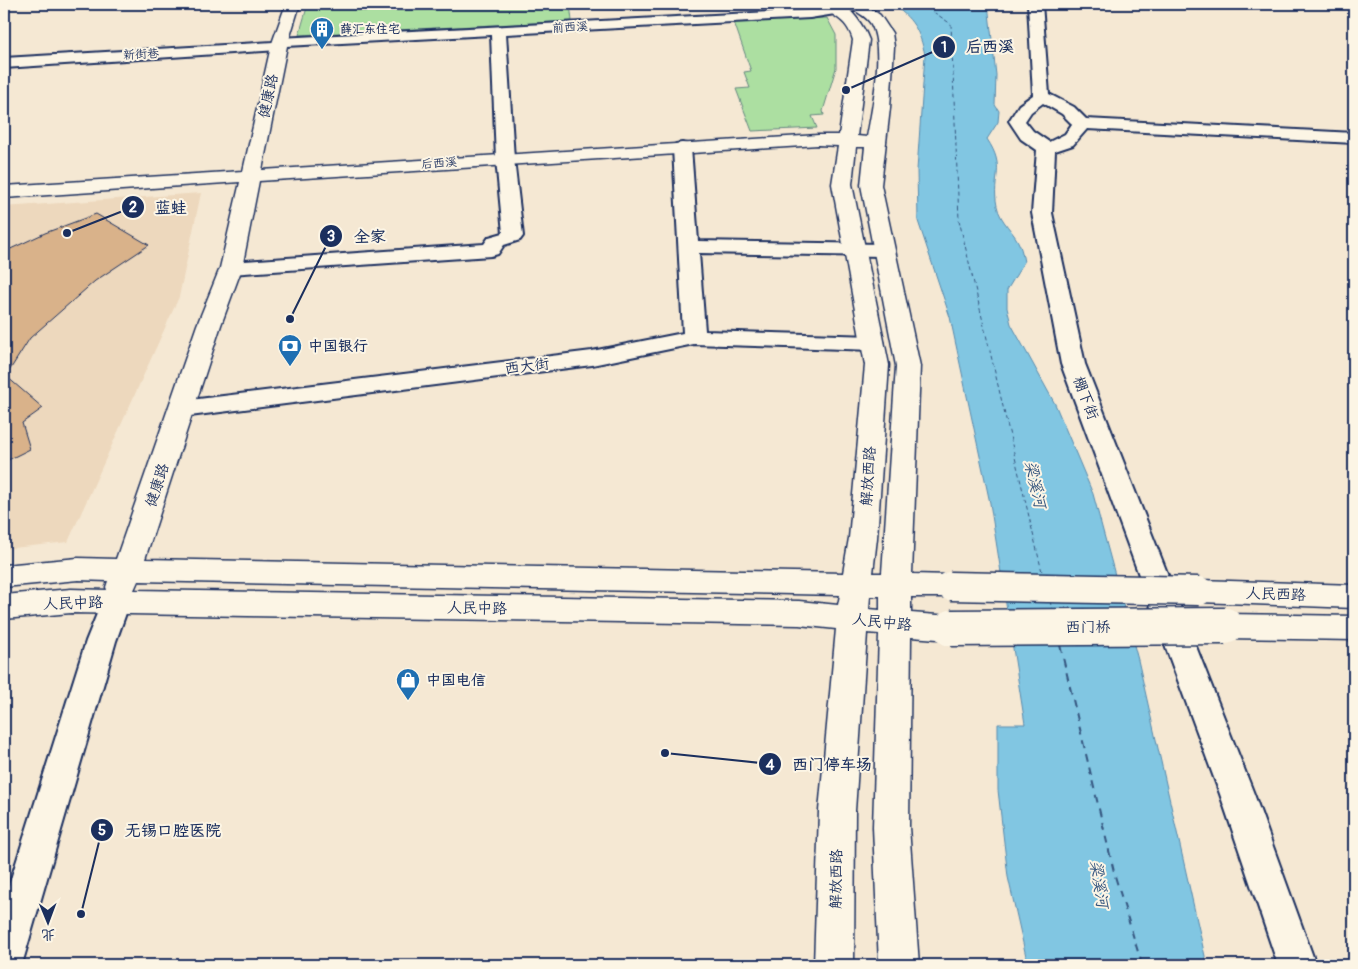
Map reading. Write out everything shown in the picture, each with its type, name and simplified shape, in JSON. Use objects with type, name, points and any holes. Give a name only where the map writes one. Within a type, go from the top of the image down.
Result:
[{"type":"main road","name":"健康路","points":[[116,602],[209,325],[231,268],[280,44],[292,4]]},
{"type":"main road","name":"解放西路","points":[[834,965],[837,811],[852,619],[863,538],[877,365],[842,184],[846,141],[861,40],[859,31],[846,6]]},
{"type":"main road","points":[[846,6],[875,18],[884,33],[886,47],[881,108],[871,185],[908,366],[896,584],[891,827],[899,965]]},
{"type":"main road","name":"后西溪","points":[[4,192],[818,140],[875,143]]},
{"type":"main road","name":"人民中路","points":[[4,576],[78,569],[855,586],[896,584],[1199,592]]},
{"type":"main road","name":"人民西路","points":[[1199,592],[1354,597]]},
{"type":"main road","name":"人民中路","points":[[4,606],[71,601],[799,613],[951,628]]},
{"type":"main road","name":"西门桥","points":[[951,628],[1225,626],[1354,628]]},
{"type":"street","points":[[1035,4],[1041,96]]},
{"type":"street","name":"前西溪","points":[[280,44],[498,30],[810,14],[846,6]]},
{"type":"street","points":[[231,268],[491,250],[496,242],[513,236],[505,159],[498,30]]},
{"type":"street","name":"新街巷","points":[[4,63],[280,44]]},
{"type":"street","points":[[1041,96],[1064,108],[1075,116],[1081,124]]},
{"type":"street","points":[[1041,96],[1025,109],[1017,121],[1027,135],[1046,148],[1059,146],[1072,138],[1081,124]]},
{"type":"street","points":[[1081,124],[1354,138]]},
{"type":"street","points":[[682,148],[694,337]]},
{"type":"street","name":"棚下街","points":[[1046,148],[1042,213],[1074,364],[1237,794],[1297,965]]},
{"type":"street","points":[[689,247],[883,250]]},
{"type":"street","name":"西大街","points":[[182,409],[592,358],[694,337],[873,344]]},
{"type":"street","name":"健康路","points":[[4,961],[101,641],[116,602]]},
{"type":"shaded area","points":[[201,193],[179,297],[68,542],[4,549],[4,207]]},
{"type":"green space","points":[[308,4],[364,4],[362,11],[450,9],[451,4],[570,4],[572,21],[299,35]]},
{"type":"green space","points":[[827,18],[836,35],[836,68],[823,111],[824,115],[812,116],[817,128],[752,131],[736,89],[750,88],[744,72],[751,71],[734,22]]},
{"type":"water","name":"梁溪河","points":[[891,4],[988,4],[996,75],[995,105],[999,111],[998,122],[987,139],[996,158],[997,206],[1004,222],[1018,241],[1024,262],[1007,290],[1007,308],[1011,324],[1055,404],[1093,494],[1138,660],[1207,965],[1028,965],[1008,877],[998,790],[998,724],[1025,724],[990,503],[950,317],[918,221],[917,170],[925,55],[921,39],[914,25]]},
{"type":"building","points":[[96,214],[149,245],[95,281],[30,338],[6,376],[43,408],[22,423],[30,449],[4,462],[4,252],[45,233]]},
{"type":"ferry route","points":[[922,4],[951,24],[959,220],[1043,576]]},
{"type":"ferry route","points":[[1050,601],[1052,610]]},
{"type":"ferry route","points":[[1060,645],[1115,876],[1142,965]]},
{"type":"place","name":"薛汇东住宅","points":[[322,50]]},
{"type":"place","name":"后西溪","points":[[846,90]]},
{"type":"place","name":"蓝蛙","points":[[67,233]]},
{"type":"place","name":"全家","points":[[290,319]]},
{"type":"place","name":"中国银行","points":[[290,367]]},
{"type":"place","name":"中国电信","points":[[408,701]]},
{"type":"place","name":"西门停车场","points":[[665,753]]},
{"type":"place","name":"无锡口腔医院","points":[[81,914]]}]
